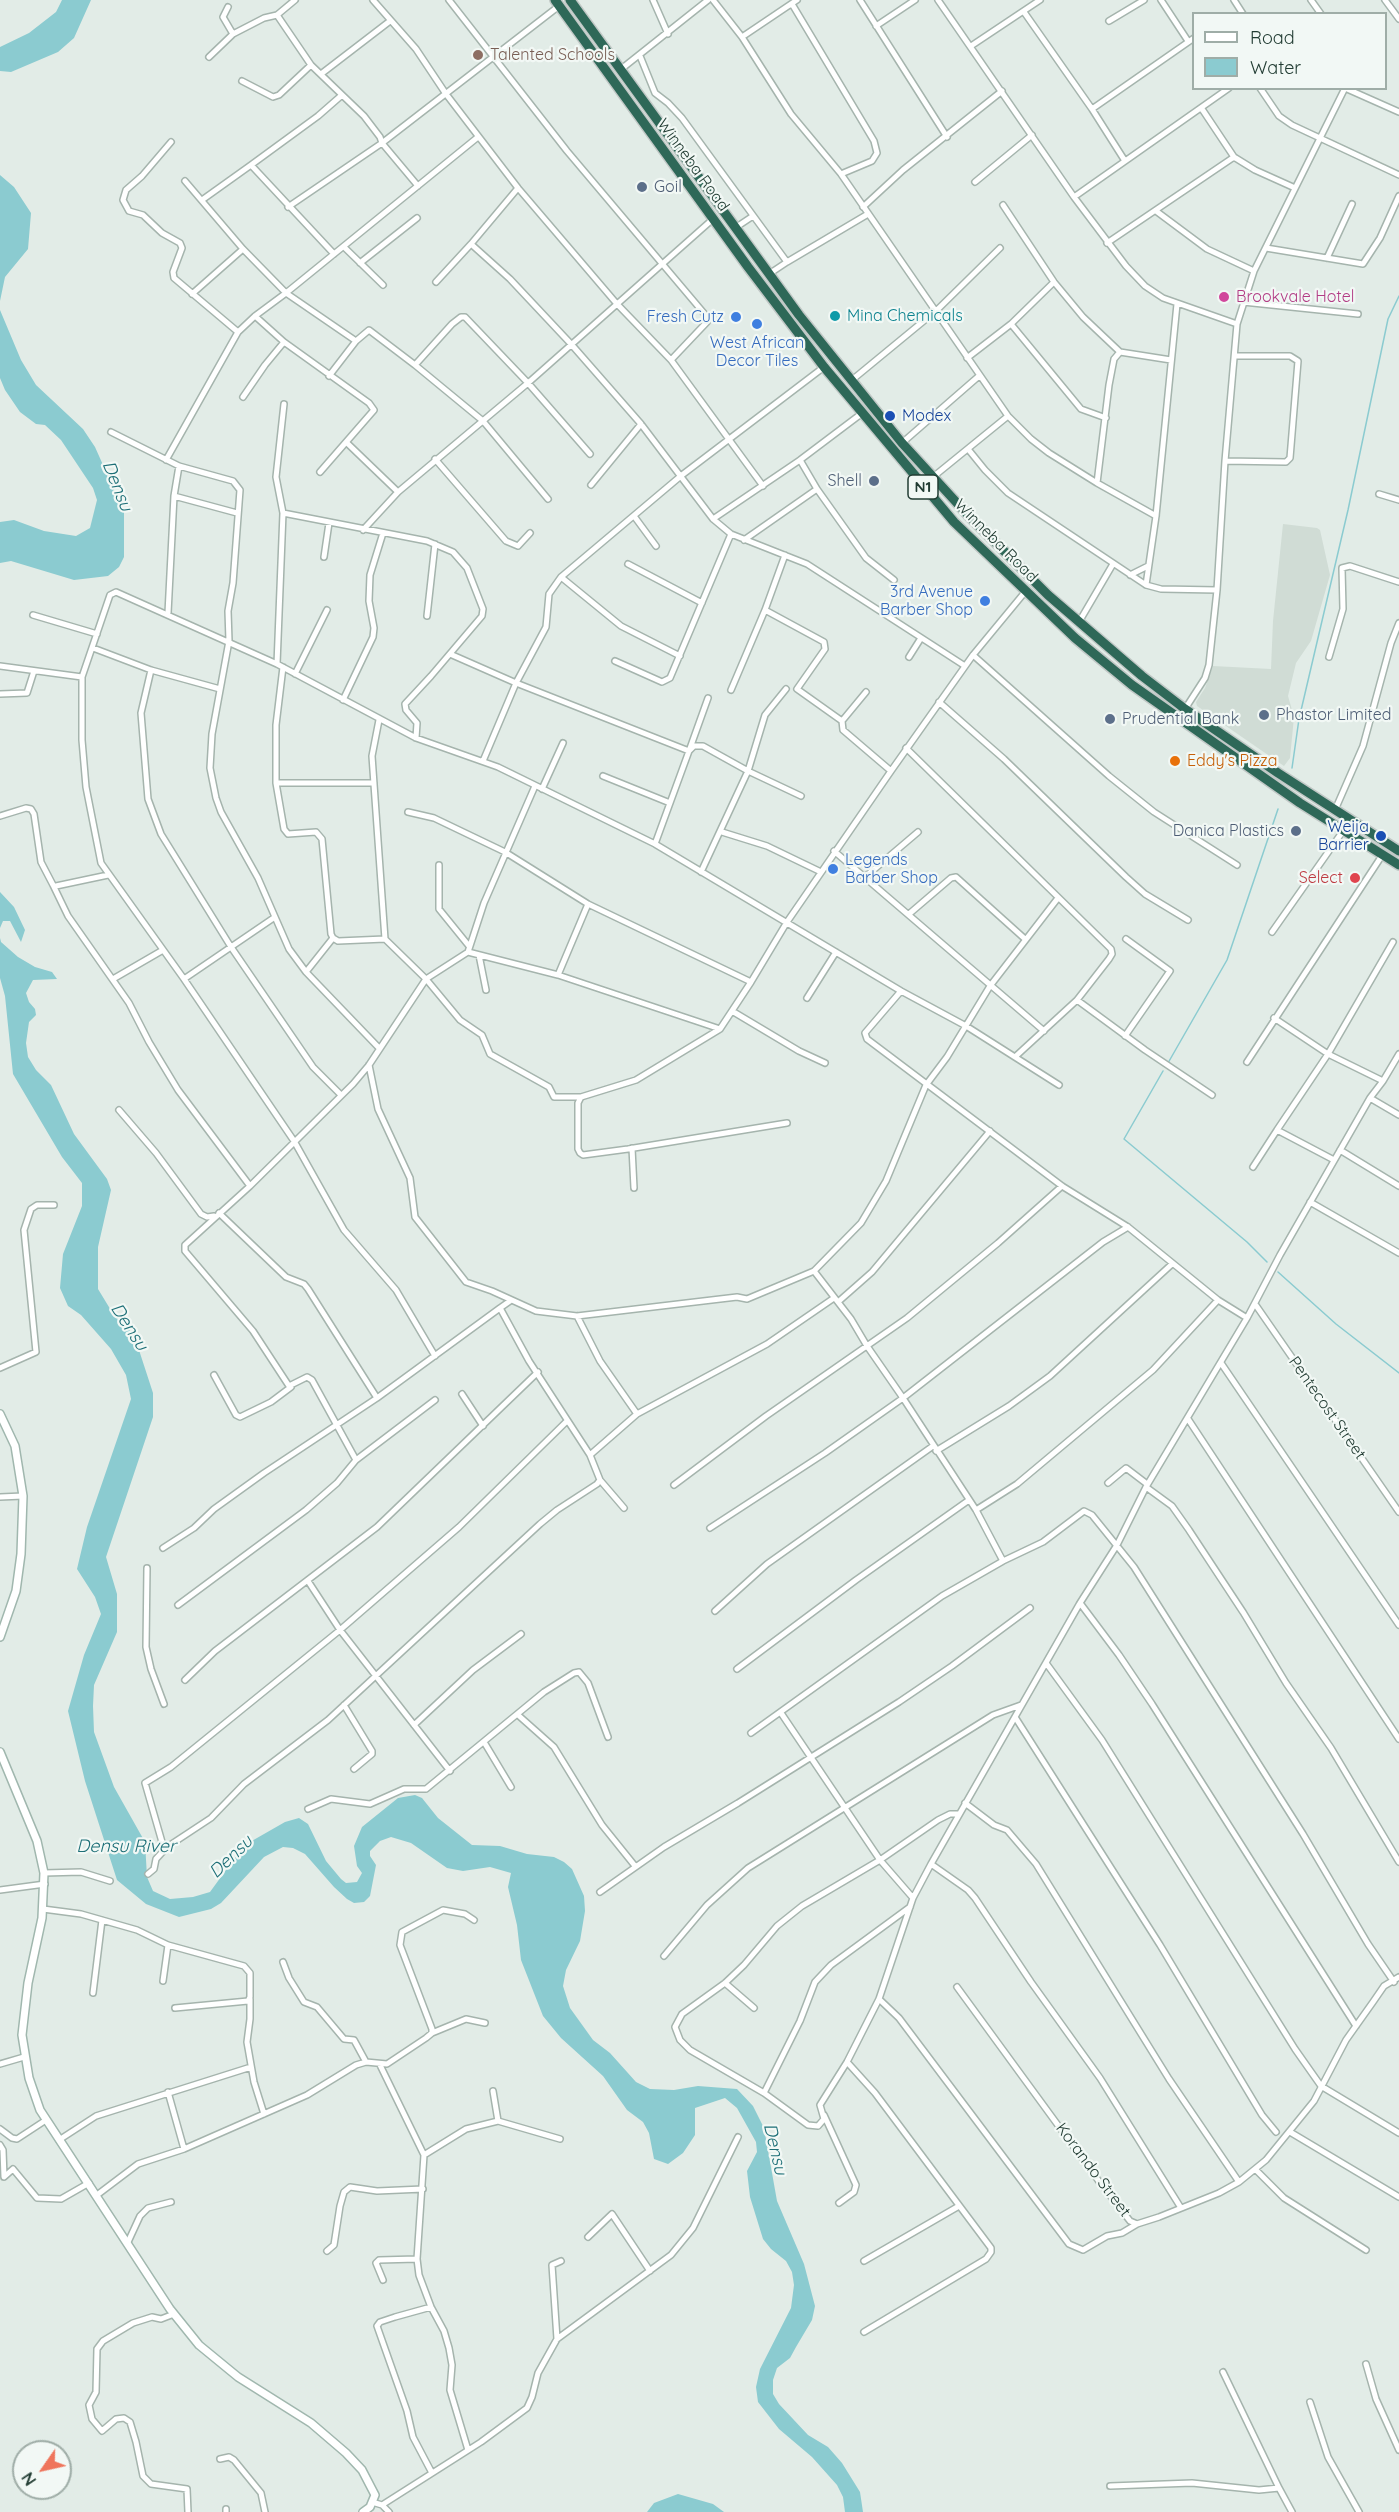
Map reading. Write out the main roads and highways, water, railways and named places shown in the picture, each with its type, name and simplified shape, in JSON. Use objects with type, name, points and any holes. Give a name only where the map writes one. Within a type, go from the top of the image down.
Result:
[{"type":"highway","name":"Winneba Road","points":[[570,0],[769,274],[902,443],[990,539],[1079,622],[1185,709],[1335,812],[1399,851]]},
{"type":"highway","name":"Winneba Road","points":[[557,3],[713,219],[824,367],[861,414],[954,522],[1025,592],[1132,686],[1343,831],[1399,865]]},
{"type":"highway","points":[[631,105],[646,105]]},
{"type":"highway","points":[[657,141],[665,141],[676,146]]},
{"type":"highway","points":[[1271,782],[1278,773]]},
{"type":"water","points":[[62,0],[91,0],[74,38],[58,52],[11,72],[0,71],[0,47],[29,33],[56,12]]},
{"type":"water","points":[[0,175],[14,187],[31,213],[28,249],[5,277],[0,301]]},
{"type":"water","points":[[0,310],[21,360],[36,385],[83,429],[95,447],[124,512],[124,557],[119,567],[108,576],[74,580],[11,561],[0,563],[0,522],[14,520],[44,531],[76,536],[90,528],[97,500],[93,488],[61,440],[45,425],[36,424],[20,412],[5,390],[0,378]]},
{"type":"water","points":[[0,892],[14,907],[25,930],[21,942],[10,921],[3,921],[0,928]]},
{"type":"water","name":"Densu River","points":[[0,938],[1,942],[18,957],[35,967],[52,972],[57,979],[33,980],[26,993],[36,1015],[29,1022],[26,1043],[28,1057],[36,1070],[51,1085],[74,1134],[107,1179],[111,1190],[98,1247],[98,1289],[112,1312],[128,1327],[138,1347],[153,1393],[153,1417],[106,1557],[117,1594],[117,1632],[94,1685],[93,1706],[94,1732],[114,1787],[145,1842],[147,1877],[153,1891],[170,1899],[193,1897],[210,1892],[234,1859],[250,1842],[285,1822],[299,1818],[308,1824],[326,1861],[341,1879],[346,1883],[357,1882],[362,1873],[357,1866],[354,1846],[362,1827],[398,1798],[415,1795],[422,1798],[438,1818],[472,1845],[500,1846],[527,1854],[554,1857],[564,1862],[572,1869],[584,1896],[585,1911],[580,1941],[566,1970],[563,1986],[570,2008],[593,2040],[610,2053],[636,2082],[650,2089],[674,2090],[698,2086],[737,2089],[753,2106],[764,2128],[777,2201],[804,2264],[815,2306],[812,2320],[790,2358],[777,2368],[773,2380],[773,2394],[779,2404],[808,2435],[828,2447],[842,2463],[860,2492],[863,2512],[845,2512],[843,2497],[837,2485],[812,2457],[779,2429],[758,2402],[756,2387],[760,2369],[791,2308],[794,2285],[792,2272],[786,2261],[763,2239],[750,2197],[747,2171],[757,2152],[756,2142],[737,2108],[725,2098],[695,2108],[695,2135],[683,2153],[668,2164],[654,2159],[649,2133],[643,2122],[627,2110],[603,2076],[561,2038],[543,2016],[521,1960],[517,1925],[508,1887],[511,1873],[490,1867],[463,1871],[447,1868],[411,1843],[391,1837],[380,1841],[370,1851],[370,1856],[376,1865],[370,1896],[364,1902],[354,1903],[347,1899],[305,1854],[293,1848],[283,1847],[264,1857],[221,1903],[211,1909],[179,1917],[146,1904],[117,1880],[85,1781],[68,1711],[84,1655],[101,1614],[95,1597],[77,1569],[87,1527],[131,1399],[126,1375],[111,1349],[81,1315],[68,1306],[60,1288],[63,1254],[82,1206],[82,1183],[62,1157],[13,1074],[5,996],[0,978]]},
{"type":"water","points":[[678,2494],[713,2504],[724,2512],[647,2512],[654,2503]]},
{"type":"waterway","points":[[1292,768],[1299,719],[1348,510],[1388,319],[1399,296]]},
{"type":"waterway","points":[[1168,1063],[1227,960],[1278,809]]},
{"type":"waterway","points":[[1163,1071],[1124,1139],[1247,1242],[1267,1262]]},
{"type":"waterway","points":[[1278,1272],[1336,1324],[1399,1373]]},
{"type":"place","name":"Talented Schools","points":[[478,55]]},
{"type":"place","name":"Goil","points":[[642,187]]},
{"type":"place","name":"Brookvale Hotel","points":[[1224,297]]},
{"type":"place","name":"Mina Chemicals","points":[[835,316]]},
{"type":"place","name":"Fresh Cutz","points":[[736,317]]},
{"type":"place","name":"West African Decor Tiles","points":[[757,324]]},
{"type":"place","name":"Modex","points":[[890,416]]},
{"type":"place","name":"Shell","points":[[874,481]]},
{"type":"place","name":"3rd Avenue Barber Shop","points":[[985,601]]},
{"type":"place","name":"Phastor Limited","points":[[1264,715]]},
{"type":"place","name":"Prudential Bank","points":[[1110,719]]},
{"type":"place","name":"Eddy's Pizza","points":[[1175,761]]},
{"type":"place","name":"Danica Plastics","points":[[1296,831]]},
{"type":"place","name":"Weija Barrier","points":[[1381,836]]},
{"type":"place","name":"Legends Barber Shop","points":[[833,869]]},
{"type":"place","name":"Select","points":[[1355,878]]},
{"type":"water label","name":"Densu","points":[[117,486]]},
{"type":"water label","name":"Densu","points":[[129,1327]]},
{"type":"water label","name":"Densu","points":[[231,1857]]},
{"type":"water label","name":"Densu","points":[[775,2149]]}]
